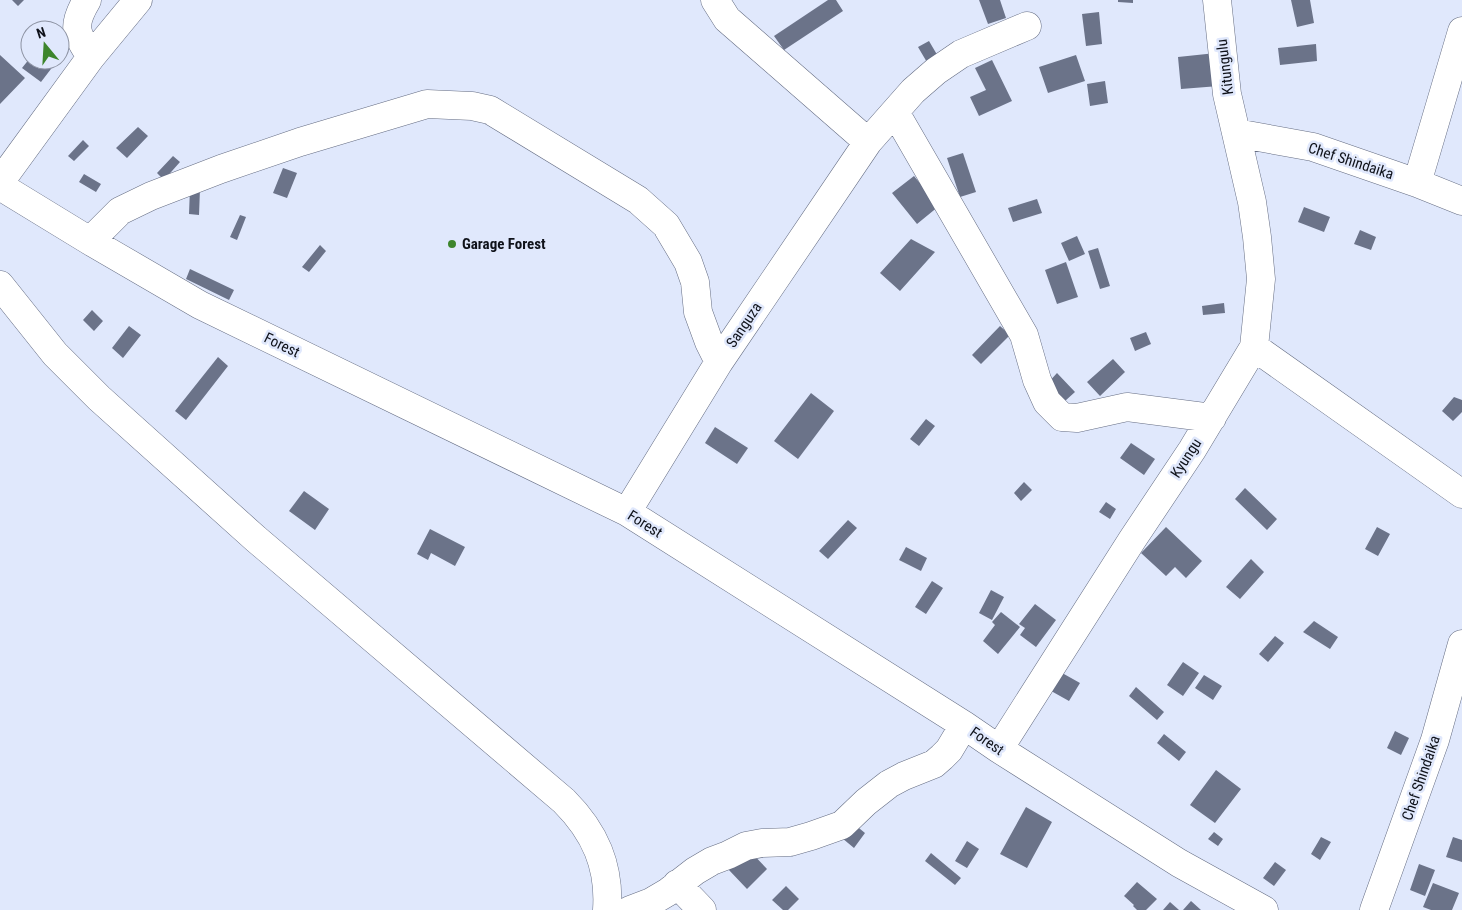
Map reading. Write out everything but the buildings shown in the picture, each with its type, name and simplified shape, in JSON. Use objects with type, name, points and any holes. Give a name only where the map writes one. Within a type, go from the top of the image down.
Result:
[{"type":"street","points":[[87,0],[80,11],[77,25],[78,36],[91,57]]},
{"type":"street","points":[[0,182],[91,57],[138,0]]},
{"type":"street","points":[[716,0],[727,19],[868,142]]},
{"type":"street","name":"Kitungulu","points":[[1217,0],[1227,94],[1236,134]]},
{"type":"street","name":"Sanguza","points":[[626,512],[720,362],[868,142],[930,76],[961,54],[1026,26]]},
{"type":"street","points":[[1417,183],[1462,31]]},
{"type":"street","points":[[90,241],[120,211],[151,196],[220,169],[300,142],[427,104],[472,106],[490,110],[631,195],[666,226],[688,262],[695,282],[698,312],[709,342],[720,362]]},
{"type":"street","points":[[896,112],[1024,335],[1037,380],[1047,402],[1062,417],[1076,418],[1127,407],[1212,418]]},
{"type":"street","name":"Chef Shindaika","points":[[1236,134],[1313,147],[1417,183],[1462,201]]},
{"type":"street","name":"Kyungu","points":[[999,750],[1132,540],[1192,450],[1254,347],[1261,279],[1252,202],[1236,134]]},
{"type":"street","name":"Forest","points":[[0,186],[200,305],[626,512],[1179,863],[1264,910]]},
{"type":"street","points":[[0,285],[55,354],[98,398],[256,539],[577,814],[588,828],[595,842],[606,873],[608,888],[607,910]]},
{"type":"street","points":[[1254,347],[1462,494]]},
{"type":"street","name":"Chef Shindaika","points":[[1374,910],[1435,740],[1462,644]]},
{"type":"street","points":[[630,910],[651,902],[668,892],[695,870],[746,846],[762,843],[790,842],[842,825],[866,802],[889,784],[934,764],[949,750],[964,725]]},
{"type":"street","points":[[677,884],[702,910]]},
{"type":"place","name":"Garage Forest","points":[[452,244]]}]
